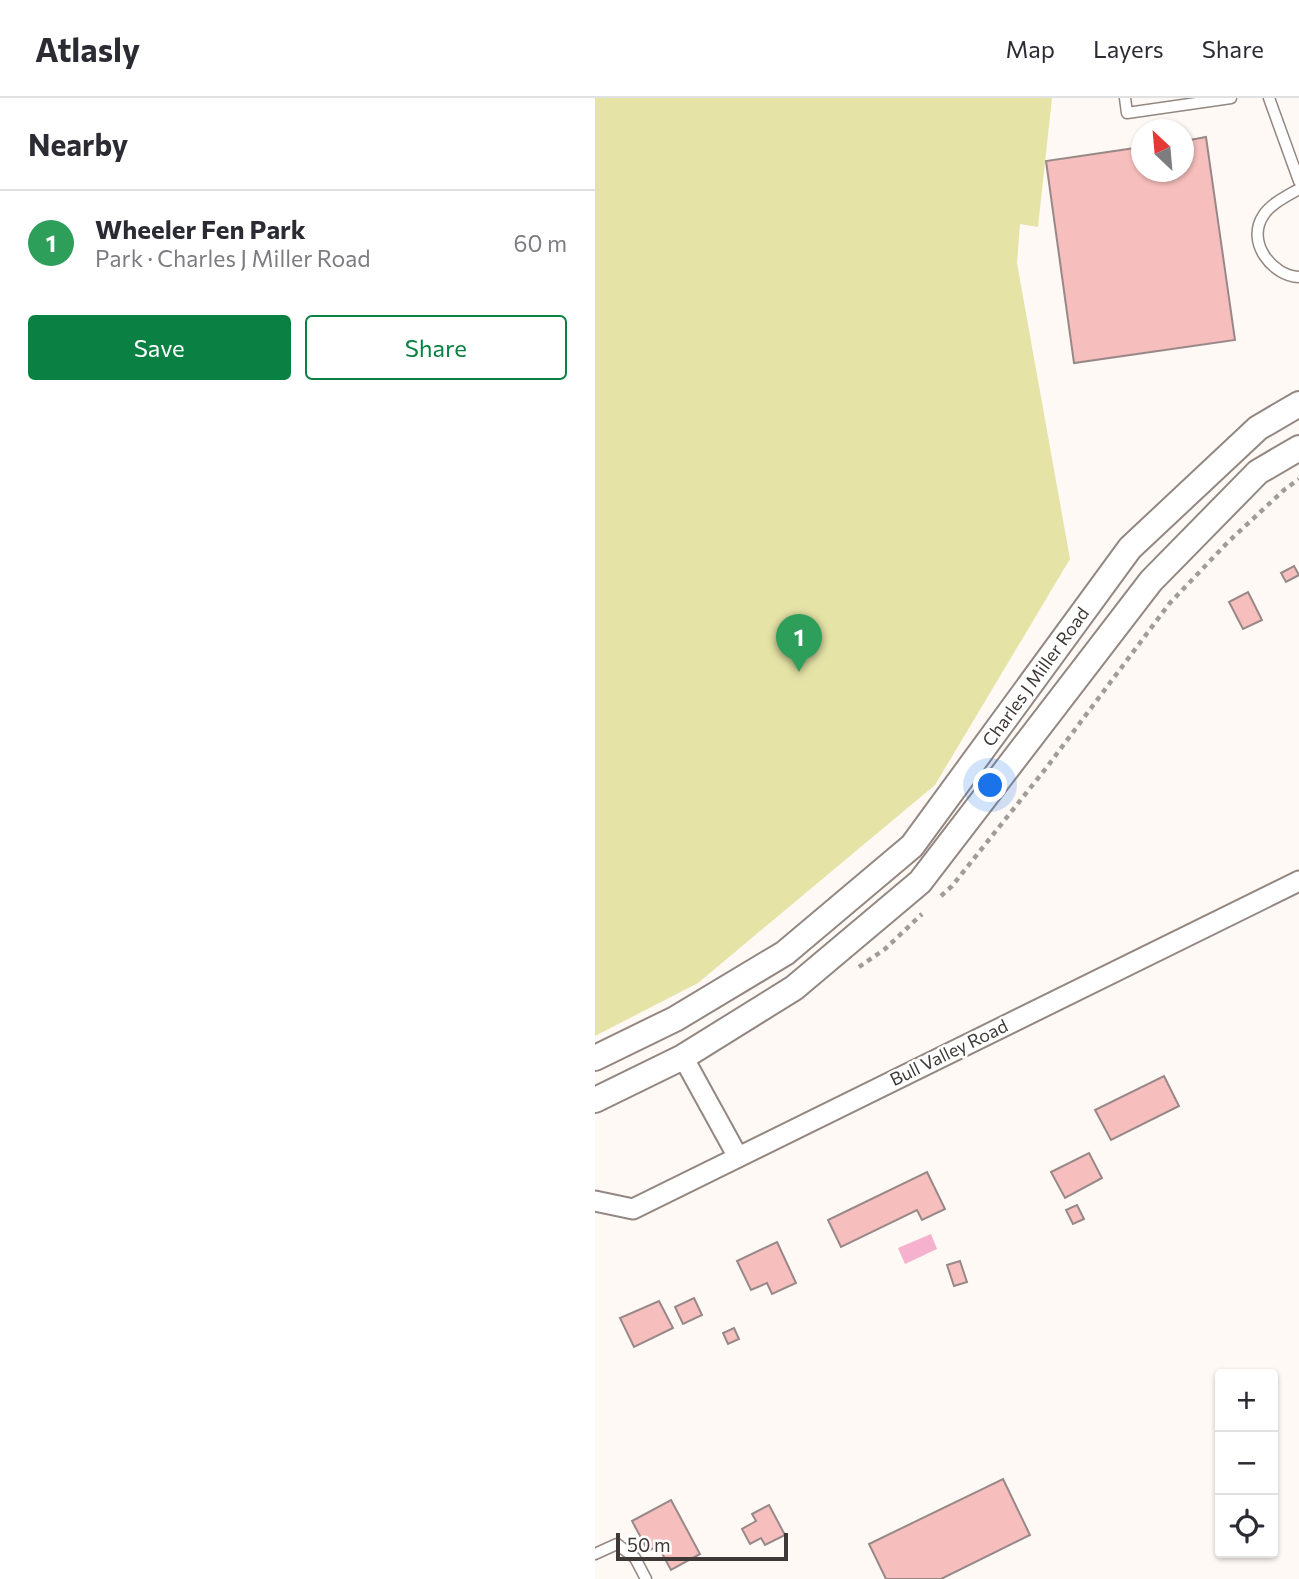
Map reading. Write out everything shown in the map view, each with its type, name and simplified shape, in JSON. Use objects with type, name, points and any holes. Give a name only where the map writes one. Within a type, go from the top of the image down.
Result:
[{"type":"street","name":"Charles J Miller Road","points":[[595,1058],[675,1019],[785,953],[912,846],[1130,548],[1258,428],[1299,404]]},
{"type":"street","name":"Charles J Miller Road","points":[[595,1100],[683,1057],[794,988],[920,882],[1151,581],[1258,472],[1299,448]]},
{"type":"street","name":"Bull Valley Road","points":[[595,1201],[633,1209],[1299,881]]},
{"type":"street","points":[[683,1057],[738,1157]]},
{"type":"lane","points":[[1125,98],[1126,113],[1209,99],[1231,98]]},
{"type":"lane","points":[[1269,98],[1299,181]]},
{"type":"lane","points":[[1299,189],[1273,205],[1263,215],[1259,226],[1261,247],[1272,267],[1287,276],[1299,277]]},
{"type":"lane","points":[[595,1554],[617,1544],[635,1558],[646,1579]]},
{"type":"shaded area","points":[[595,98],[1052,98],[1038,227],[1020,224],[1017,263],[1070,559],[935,785],[698,983],[595,1036]]},
{"type":"shaded area","points":[[931,1234],[937,1249],[905,1264],[898,1248]]},
{"type":"building","points":[[1206,137],[1235,340],[1074,363],[1046,161],[1131,149],[1131,182],[1194,182],[1194,139]]},
{"type":"building","points":[[1294,566],[1299,575],[1286,582],[1281,573]]},
{"type":"building","points":[[1248,592],[1262,620],[1243,629],[1229,602]]},
{"type":"building","points":[[1164,1076],[1179,1106],[1111,1140],[1095,1110]]},
{"type":"building","points":[[1089,1153],[1102,1178],[1065,1198],[1051,1172]]},
{"type":"building","points":[[927,1172],[945,1209],[922,1220],[917,1210],[841,1247],[828,1220]]},
{"type":"building","points":[[1077,1205],[1084,1219],[1073,1224],[1066,1210]]},
{"type":"building","points":[[777,1242],[796,1283],[772,1294],[767,1283],[751,1290],[737,1261]]},
{"type":"building","points":[[960,1261],[967,1282],[954,1286],[947,1265]]},
{"type":"building","points":[[694,1298],[702,1315],[683,1324],[675,1307]]},
{"type":"building","points":[[659,1301],[673,1328],[634,1347],[620,1318]]},
{"type":"building","points":[[734,1328],[739,1339],[728,1344],[723,1333]]},
{"type":"building","points":[[1003,1479],[1030,1535],[941,1579],[886,1579],[869,1544]]},
{"type":"building","points":[[671,1500],[700,1554],[671,1570],[658,1546],[648,1551],[632,1521]]},
{"type":"building","points":[[769,1505],[785,1535],[765,1545],[761,1538],[750,1544],[742,1529],[756,1521],[752,1514]]},
{"type":"place","name":"Wheeler Fen Park","points":[[799,672]]}]
